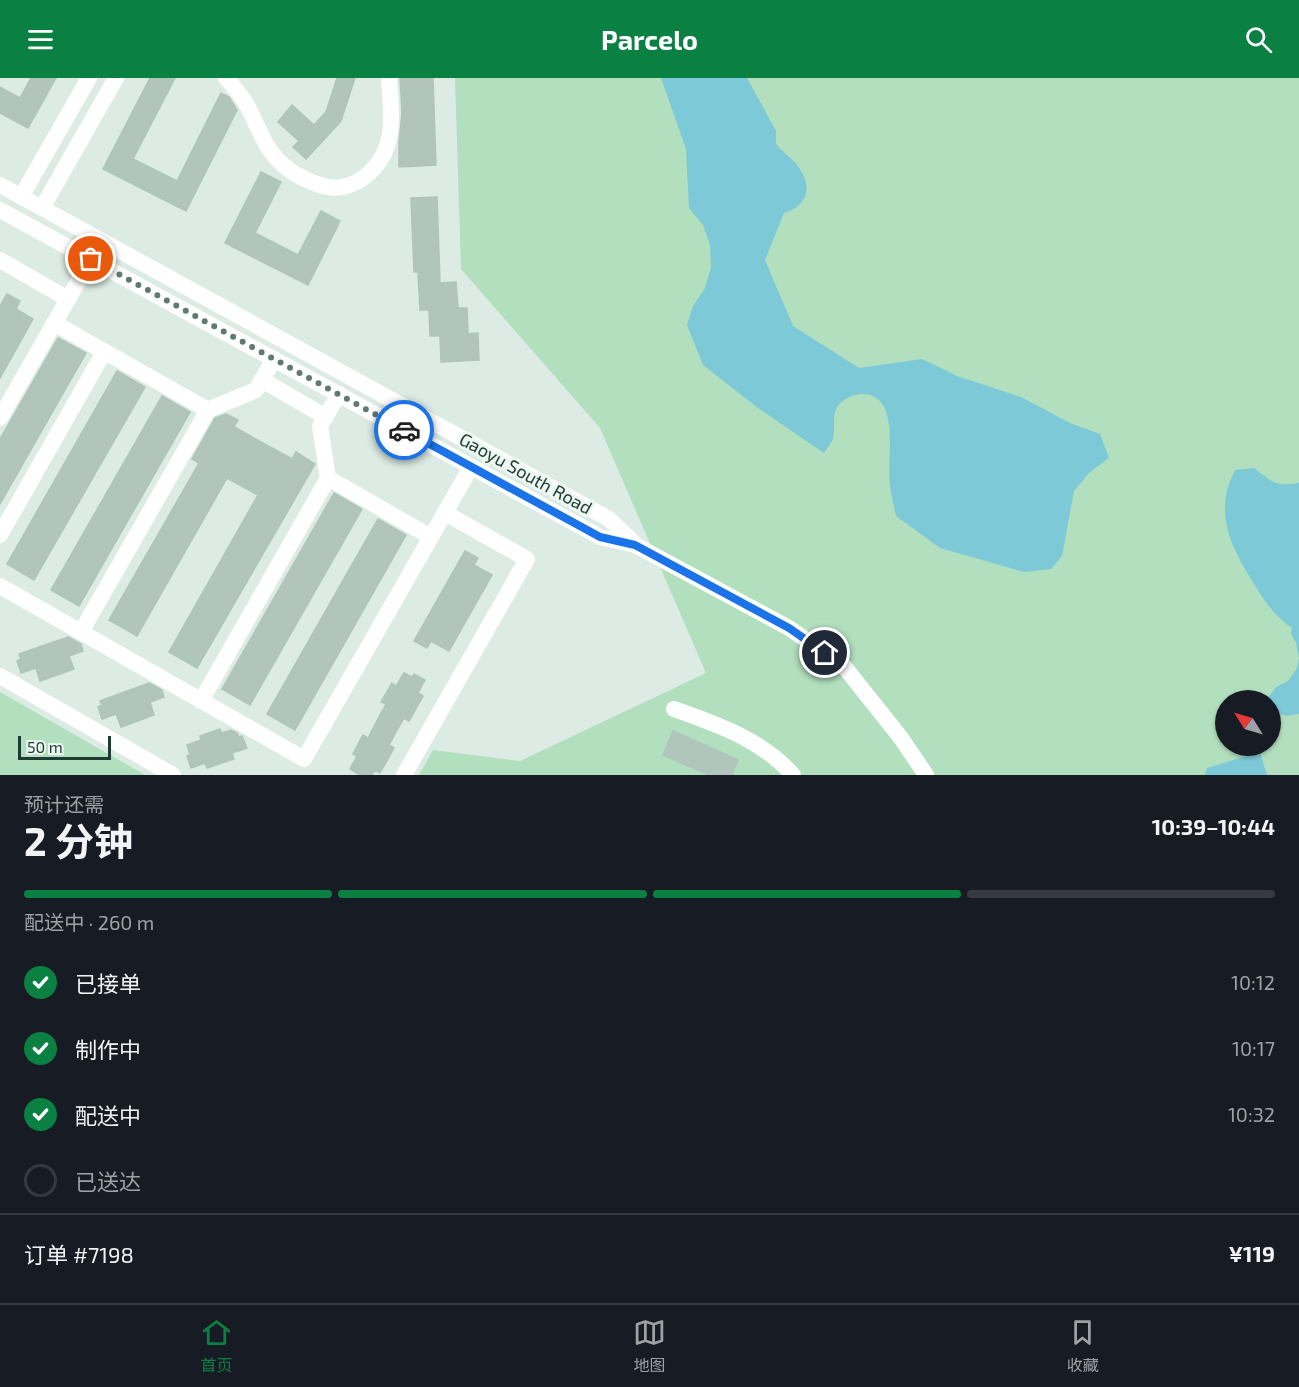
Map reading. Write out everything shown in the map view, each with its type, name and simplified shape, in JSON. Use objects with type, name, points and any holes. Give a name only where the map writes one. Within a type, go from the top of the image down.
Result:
[{"type":"street","points":[[21,196],[89,78]]},
{"type":"street","points":[[42,208],[116,78]]},
{"type":"street","points":[[226,78],[247,105],[266,145],[279,162],[297,176],[318,184],[340,188],[355,183],[368,174],[387,149],[391,134],[389,78]]},
{"type":"street","name":"Gaoyu South Road","points":[[0,185],[609,519],[635,545]]},
{"type":"street","name":"Gaoyu South Road","points":[[0,210],[600,537],[635,545]]},
{"type":"street","points":[[0,418],[91,259]]},
{"type":"street","points":[[0,260],[68,299]]},
{"type":"street","points":[[54,323],[208,410]]},
{"type":"street","points":[[0,535],[104,352]]},
{"type":"street","points":[[81,632],[208,410],[256,390],[274,359]]},
{"type":"street","points":[[262,380],[326,417]]},
{"type":"street","points":[[201,701],[328,478],[320,426],[339,394]]},
{"type":"street","points":[[0,586],[304,759],[471,467]]},
{"type":"street","points":[[328,478],[431,537]]},
{"type":"street","points":[[404,775],[526,559],[445,513]]},
{"type":"street","points":[[635,545],[789,628],[843,665],[901,738],[926,775]]},
{"type":"street","points":[[0,676],[173,775]]},
{"type":"street","points":[[674,709],[752,740],[780,760],[793,775]]},
{"type":"green space","points":[[455,78],[1299,78],[1299,775],[419,775],[433,750],[520,761],[706,673],[600,428],[461,269]]},
{"type":"green space","points":[[0,692],[145,775],[0,775]]},
{"type":"water","points":[[661,78],[747,78],[776,131],[776,144],[800,169],[805,180],[806,193],[801,203],[791,211],[784,213],[765,260],[793,326],[859,368],[922,359],[957,376],[1021,397],[1070,423],[1100,434],[1109,458],[1090,472],[1074,491],[1062,556],[1051,569],[1024,572],[940,548],[896,516],[889,474],[890,430],[883,405],[875,397],[859,394],[848,397],[840,403],[835,414],[834,434],[824,453],[758,408],[703,365],[687,325],[693,306],[705,288],[711,267],[710,245],[703,225],[689,208],[686,149]]},
{"type":"water","points":[[1254,468],[1279,484],[1299,483],[1299,658],[1296,643],[1291,634],[1292,628],[1274,612],[1260,593],[1236,553],[1227,526],[1226,499],[1235,470]]},
{"type":"water","points":[[1299,658],[1299,714],[1286,716],[1281,714],[1281,690],[1274,690],[1288,681],[1297,668]]},
{"type":"water","points":[[1247,756],[1261,756],[1267,775],[1205,775],[1207,768]]},
{"type":"building","points":[[31,78],[56,78],[28,128],[0,113],[0,87],[20,98]]},
{"type":"building","points":[[150,78],[175,78],[133,159],[177,181],[221,93],[229,97],[237,110],[186,211],[103,169]]},
{"type":"building","points":[[337,78],[355,78],[341,121],[306,159],[293,147],[299,141],[278,122],[292,105],[314,125],[326,112]]},
{"type":"building","points":[[400,78],[433,78],[436,165],[399,167],[402,112]]},
{"type":"building","points":[[261,172],[281,182],[255,233],[298,255],[321,211],[340,221],[308,285],[225,243]]},
{"type":"building","points":[[437,197],[440,283],[456,282],[458,308],[467,308],[468,334],[478,333],[479,360],[441,362],[440,336],[430,336],[429,310],[420,310],[418,272],[414,272],[411,198]]},
{"type":"building","points":[[7,294],[20,301],[16,309],[33,319],[0,378],[0,306]]},
{"type":"building","points":[[58,338],[86,353],[0,504],[0,439]]},
{"type":"building","points":[[117,371],[145,387],[34,580],[7,564]]},
{"type":"building","points":[[162,396],[190,412],[79,606],[51,590]]},
{"type":"building","points":[[226,414],[238,420],[234,427],[292,459],[296,452],[315,464],[197,668],[169,652],[258,495],[227,478],[137,636],[109,620],[199,463],[192,459],[215,418]]},
{"type":"building","points":[[334,493],[362,509],[250,705],[222,689]]},
{"type":"building","points":[[378,519],[406,535],[295,730],[267,714]]},
{"type":"building","points":[[465,551],[478,558],[474,565],[492,575],[449,651],[431,641],[427,648],[414,641]]},
{"type":"building","points":[[68,637],[81,644],[83,651],[69,656],[74,669],[40,681],[36,668],[21,673],[17,661],[21,659],[19,654]]},
{"type":"building","points":[[404,673],[412,677],[414,674],[425,680],[418,693],[423,696],[409,721],[404,718],[396,732],[389,745],[394,748],[380,773],[375,770],[372,775],[360,775],[350,769],[357,756],[353,754],[363,735],[368,738],[386,704],[381,702],[392,683],[396,686]]},
{"type":"building","points":[[149,683],[162,690],[164,697],[150,702],[154,715],[121,727],[116,714],[102,719],[98,707],[102,705],[100,701]]},
{"type":"building","points":[[220,729],[221,733],[231,730],[239,737],[242,736],[247,748],[232,753],[234,759],[207,768],[205,763],[191,768],[187,756],[190,755],[187,745],[201,740],[200,736]]},
{"type":"building","points":[[673,731],[738,760],[732,775],[709,775],[663,755]]},
{"type":"way so far","points":[[91,259],[404,430]]},
{"type":"route","points":[[404,430],[600,537],[635,545],[789,628],[825,653]]}]
